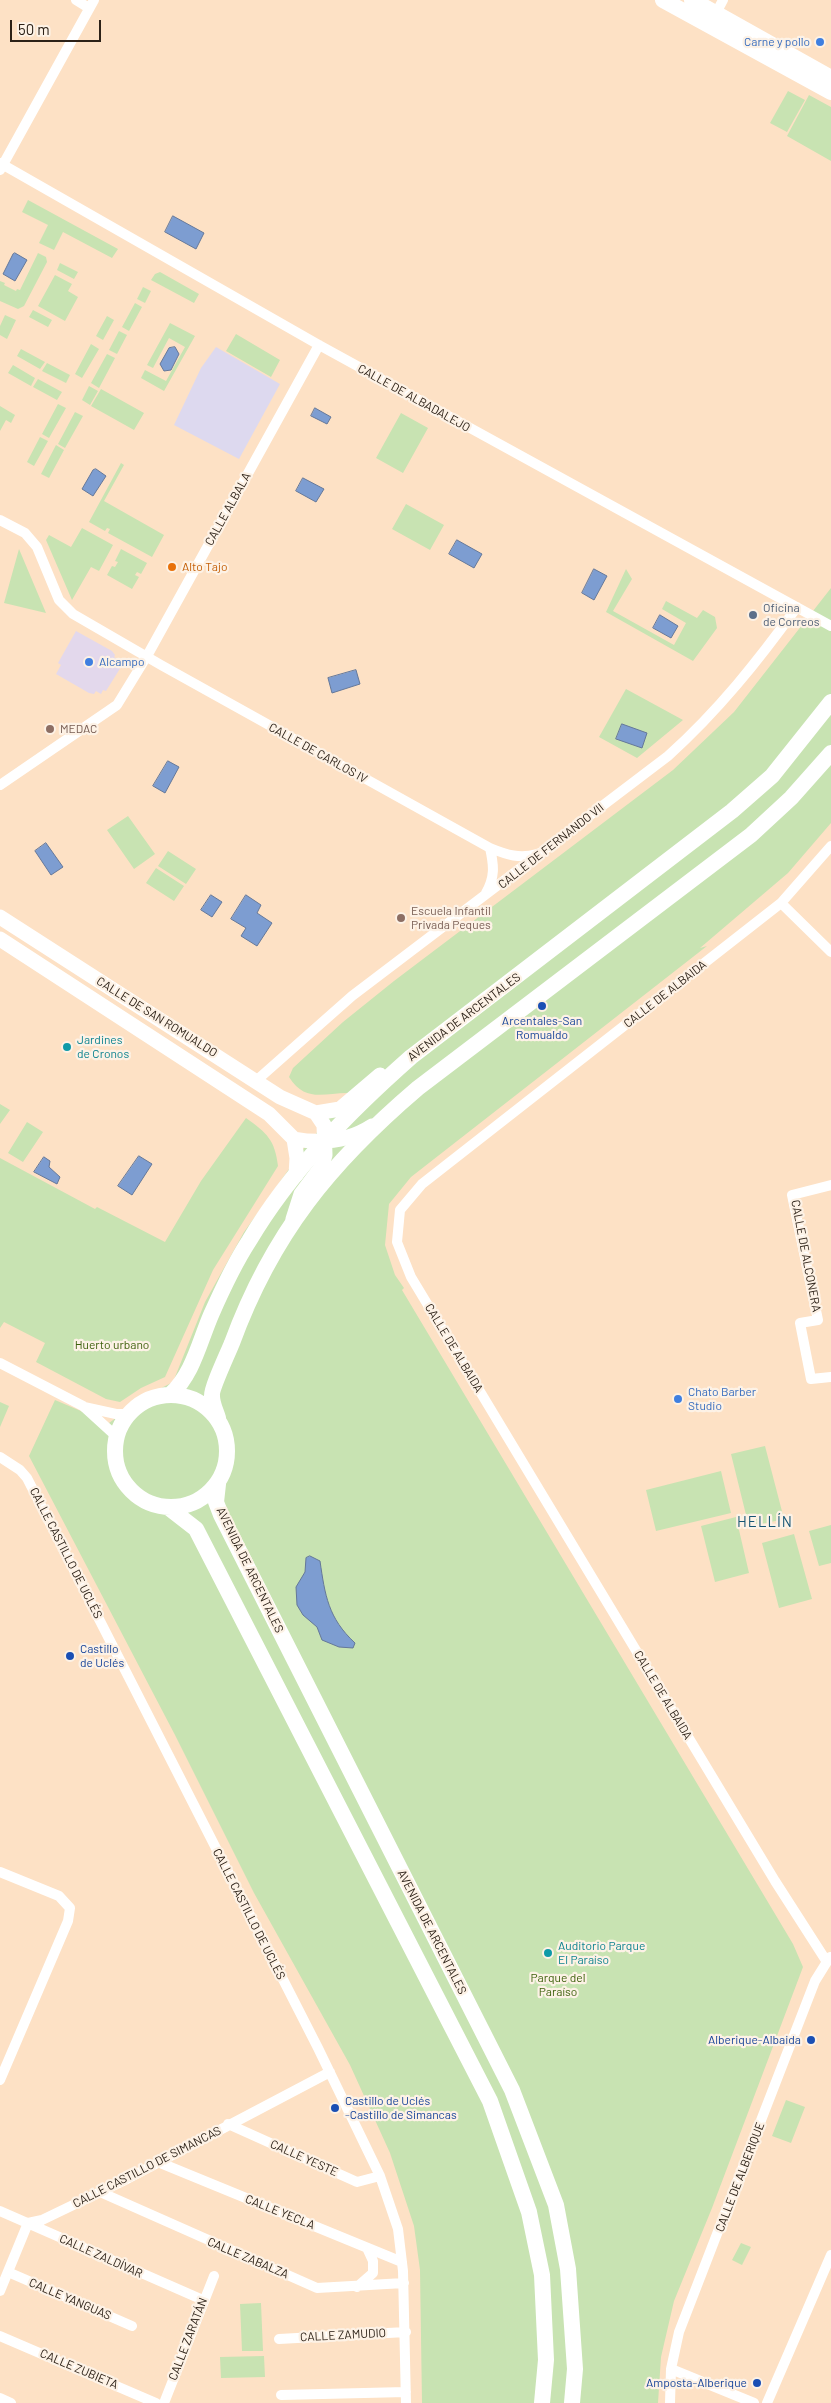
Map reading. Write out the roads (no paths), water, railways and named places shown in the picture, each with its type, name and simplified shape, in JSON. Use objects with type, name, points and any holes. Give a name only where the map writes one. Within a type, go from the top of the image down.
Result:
[{"type":"main road","points":[[663,0],[716,13],[831,92]]},
{"type":"main road","points":[[692,0],[831,78]]},
{"type":"main road","name":"AVENIDA DE ARCENTALES","points":[[170,1395],[187,1376],[211,1315],[249,1241],[274,1202],[362,1101],[425,1047],[732,811],[772,776],[831,702]]},
{"type":"main road","points":[[218,1418],[196,1401],[181,1396],[170,1395],[148,1400],[129,1414],[117,1437],[116,1462],[126,1484],[144,1501],[168,1508],[183,1507],[196,1502],[218,1484],[224,1472],[228,1456],[227,1441],[211,1395],[253,1290],[271,1254],[293,1219],[341,1160],[379,1121],[418,1088],[751,835],[790,798],[831,753]]},
{"type":"main road","name":"CALLE DE SAN ROMUALDO","points":[[0,917],[294,1104],[316,1113]]},
{"type":"main road","name":"CALLE DE SAN ROMUALDO","points":[[0,939],[269,1114],[294,1138]]},
{"type":"main road","points":[[293,1219],[301,1194],[322,1166],[326,1141],[324,1126],[316,1113],[340,1109],[403,1056],[425,1047]]},
{"type":"main road","points":[[296,1175],[298,1158],[294,1138],[310,1142],[348,1138],[379,1121]]},
{"type":"main road","name":"AVENIDA DE ARCENTALES","points":[[218,1484],[216,1502],[221,1515],[512,2090],[556,2204],[568,2270],[574,2369],[572,2403]]},
{"type":"main road","name":"AVENIDA DE ARCENTALES","points":[[168,1508],[185,1518],[196,1529],[490,2100],[529,2212],[542,2275],[546,2360],[542,2403]]},
{"type":"street","points":[[1,166],[92,4],[76,0]]},
{"type":"street","name":"CALLE DE ALBADALEJO","points":[[1,166],[319,345],[662,535],[831,626]]},
{"type":"street","name":"CALLE ALBALA","points":[[0,785],[117,705],[147,656],[319,345]]},
{"type":"street","name":"CALLE DE CARLOS IV","points":[[0,520],[25,533],[37,547],[59,600],[73,614],[490,848],[510,856],[528,856],[544,852]]},
{"type":"street","name":"CALLE DE FERNANDO VII","points":[[257,1080],[352,996],[668,756],[702,726],[732,692],[797,607]]},
{"type":"street","name":"CALLE DE ALBAIDA","points":[[829,1959],[775,1882],[420,1293],[411,1277],[397,1242],[400,1210],[422,1184],[781,903],[831,846]]},
{"type":"street","points":[[482,898],[492,882],[494,869],[490,848]]},
{"type":"street","points":[[781,903],[831,952]]},
{"type":"street","name":"CALLE DE ALCONERA","points":[[831,1185],[792,1195],[818,1320],[800,1323],[811,1379],[831,1377]]},
{"type":"street","points":[[0,1363],[83,1406],[116,1414],[129,1414]]},
{"type":"street","points":[[83,1406],[117,1437]]},
{"type":"street","name":"CALLE CASTILLO DE UCLÉS","points":[[0,1457],[20,1470],[27,1478],[330,2072],[380,2176],[398,2229],[402,2262],[406,2332],[406,2398]]},
{"type":"street","points":[[0,1872],[59,1896],[70,1908],[68,1921],[0,2080]]},
{"type":"street","name":"CALLE DE ALBERIQUE","points":[[670,2403],[671,2369],[679,2332],[815,1981],[829,1959]]},
{"type":"street","name":"CALLE CASTILLO DE SIMANCAS","points":[[28,2223],[42,2220],[100,2192],[330,2072]]},
{"type":"street","name":"CALLE YESTE","points":[[228,2124],[357,2182],[380,2176]]},
{"type":"street","name":"CALLE YECLA","points":[[158,2162],[402,2262]]},
{"type":"street","name":"CALLE ZABALZA","points":[[100,2192],[318,2288],[404,2283]]},
{"type":"street","name":"CALLE ZALDÍVAR","points":[[0,2211],[203,2300]]},
{"type":"street","points":[[0,2290],[28,2223]]},
{"type":"street","points":[[357,2287],[373,2274],[373,2261],[367,2248]]},
{"type":"street","points":[[767,2403],[831,2255]]},
{"type":"street","name":"CALLE YANGUAS","points":[[8,2272],[132,2326]]},
{"type":"street","name":"CALLE ZARATÁN","points":[[164,2403],[214,2276]]},
{"type":"street","name":"CALLE ZAMUDIO","points":[[279,2339],[406,2332]]},
{"type":"street","name":"CALLE ZUBIETA","points":[[0,2336],[156,2403]]},
{"type":"street","points":[[671,2369],[754,2403]]},
{"type":"street","points":[[281,2395],[406,2398]]},
{"type":"street","points":[[0,2398],[11,2403]]},
{"type":"water","points":[[173,216],[204,233],[196,249],[165,232]]},
{"type":"water","points":[[15,253],[27,260],[15,281],[3,274]]},
{"type":"water","points":[[175,347],[179,354],[171,370],[164,371],[160,364],[169,348]]},
{"type":"water","points":[[315,408],[331,417],[327,424],[311,416]]},
{"type":"water","points":[[96,469],[106,476],[93,496],[82,489],[93,470]]},
{"type":"water","points":[[303,478],[324,489],[316,502],[296,491]]},
{"type":"water","points":[[457,540],[482,554],[474,568],[449,554]]},
{"type":"water","points":[[594,569],[607,576],[594,600],[582,593]]},
{"type":"water","points":[[660,615],[678,626],[671,638],[653,628]]},
{"type":"water","points":[[356,670],[360,684],[332,693],[328,678]]},
{"type":"water","points":[[622,724],[647,733],[642,748],[616,739]]},
{"type":"water","points":[[168,761],[179,767],[165,793],[153,786]]},
{"type":"water","points":[[46,843],[63,867],[51,875],[35,851]]},
{"type":"water","points":[[211,895],[222,902],[212,917],[201,910]]},
{"type":"water","points":[[246,895],[261,905],[257,913],[272,923],[257,946],[241,936],[246,928],[231,919]]},
{"type":"water","points":[[139,1156],[152,1164],[132,1195],[118,1186]]},
{"type":"water","points":[[44,1157],[50,1161],[49,1167],[60,1177],[57,1184],[34,1172]]},
{"type":"water","points":[[310,1556],[320,1561],[329,1605],[339,1624],[355,1643],[353,1648],[339,1647],[322,1640],[317,1627],[303,1615],[297,1605],[296,1587],[305,1572],[306,1558]]},
{"type":"place","name":"Carne y pollo","points":[[820,42]]},
{"type":"place","name":"Alto Tajo","points":[[172,567]]},
{"type":"place","name":"Oficina de Correos","points":[[753,615]]},
{"type":"place","name":"Alcampo","points":[[89,662]]},
{"type":"place","name":"MEDAC","points":[[50,729]]},
{"type":"place","name":"Escuela Infantil Privada Peques","points":[[401,918]]},
{"type":"place","name":"Arcentales-San Romualdo","points":[[542,1006]]},
{"type":"place","name":"Jardines de Cronos","points":[[67,1047]]},
{"type":"place","name":"Chato Barber Studio","points":[[678,1399]]},
{"type":"place","name":"Castillo de Uclés","points":[[70,1656]]},
{"type":"place","name":"Auditorio Parque El Paraíso","points":[[548,1953]]},
{"type":"place","name":"Alberique-Albaida","points":[[811,2040]]},
{"type":"place","name":"Castillo de Uclés -Castillo de Simancas","points":[[335,2108]]},
{"type":"place","name":"Amposta-Alberique","points":[[757,2383]]},
{"type":"district","name":"HELLÍN","points":[[765,1522]]},
{"type":"park label","name":"Huerto urbano","points":[[112,1345]]},
{"type":"park label","name":"Parque del Paraíso","points":[[558,1985]]}]
